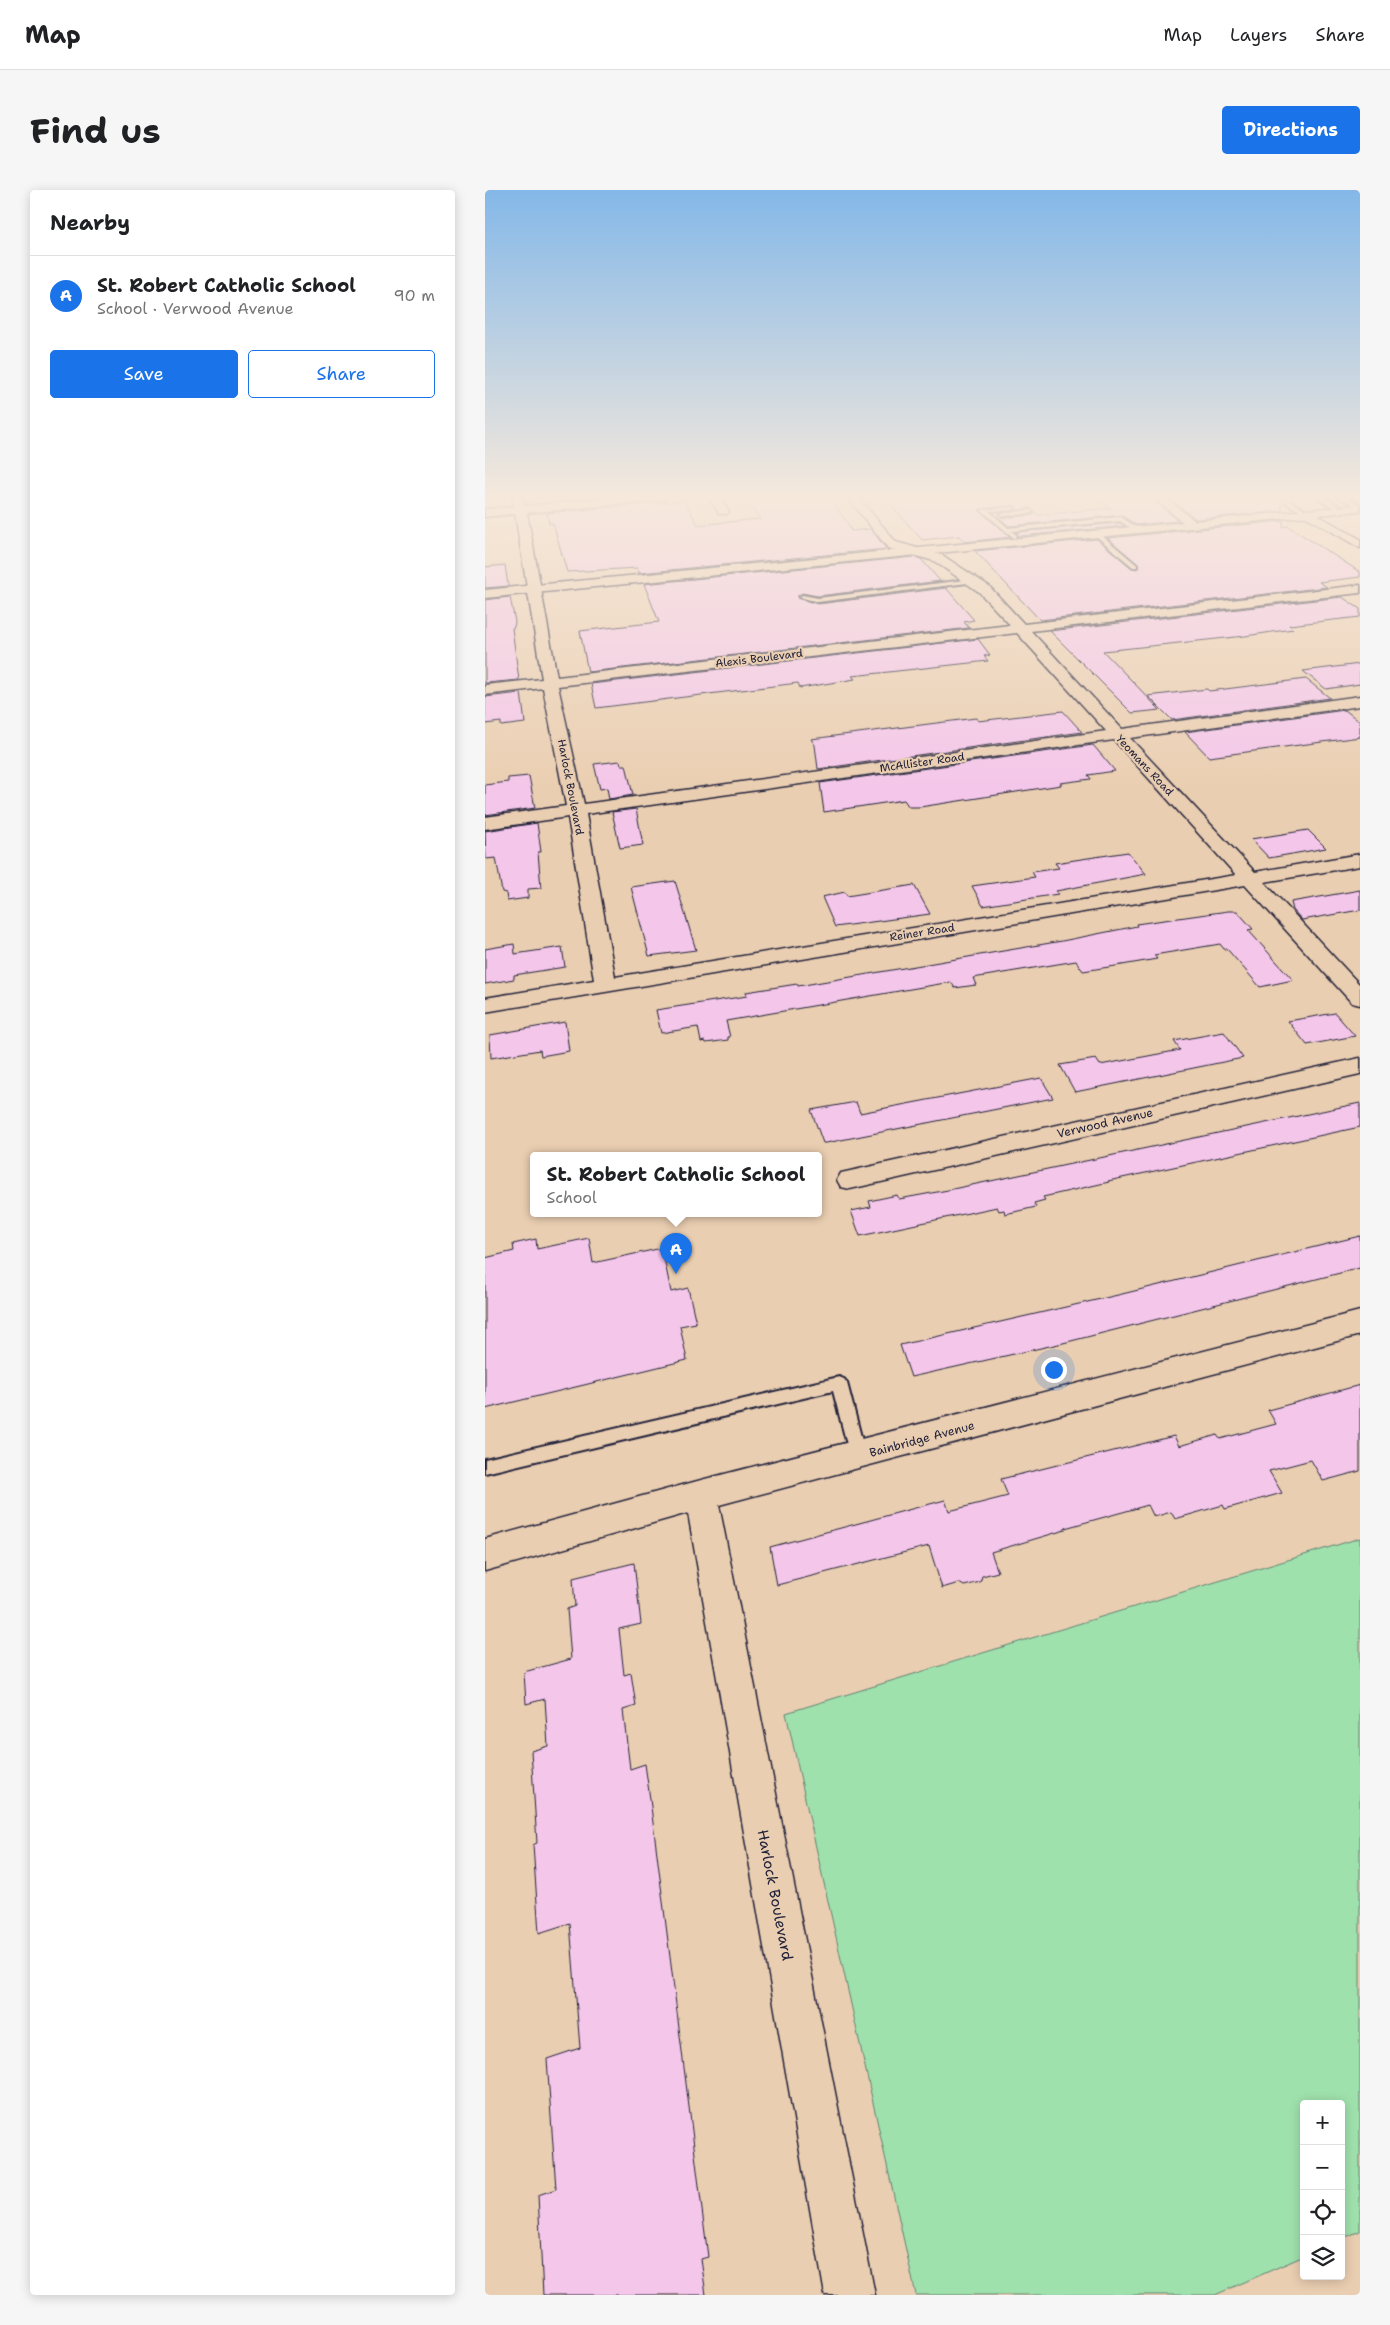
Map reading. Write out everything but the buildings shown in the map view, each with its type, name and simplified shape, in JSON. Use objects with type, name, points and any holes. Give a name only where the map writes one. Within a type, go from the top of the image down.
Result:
[{"type":"street","name":"Harlock Boulevard","points":[[534,595],[576,811],[606,985]]},
{"type":"street","name":"Yeomans Road","points":[[990,595],[1360,998]]},
{"type":"street","name":"Alexis Boulevard","points":[[485,690],[1304,595]]},
{"type":"street","name":"McAllister Road","points":[[485,823],[1360,702]]},
{"type":"street","name":"Reiner Road","points":[[485,1005],[1360,860]]},
{"type":"street","name":"Verwood Avenue","points":[[850,1180],[1360,1066]]},
{"type":"street","name":"Bainbridge Avenue","points":[[485,1555],[701,1495],[858,1456],[1360,1323]]},
{"type":"street","name":"Harlock Boulevard","points":[[701,1495],[850,2295]]},
{"type":"lane","points":[[802,597],[818,600],[859,595]]},
{"type":"lane","points":[[485,1466],[839,1383],[858,1456]]},
{"type":"green space","points":[[1360,1538],[1360,2231],[1345,2237],[1345,2100],[1300,2100],[1300,2258],[1215,2295],[916,2295],[786,1713]]},
{"type":"place","name":"St. Robert Catholic School","points":[[676,1274]]}]
